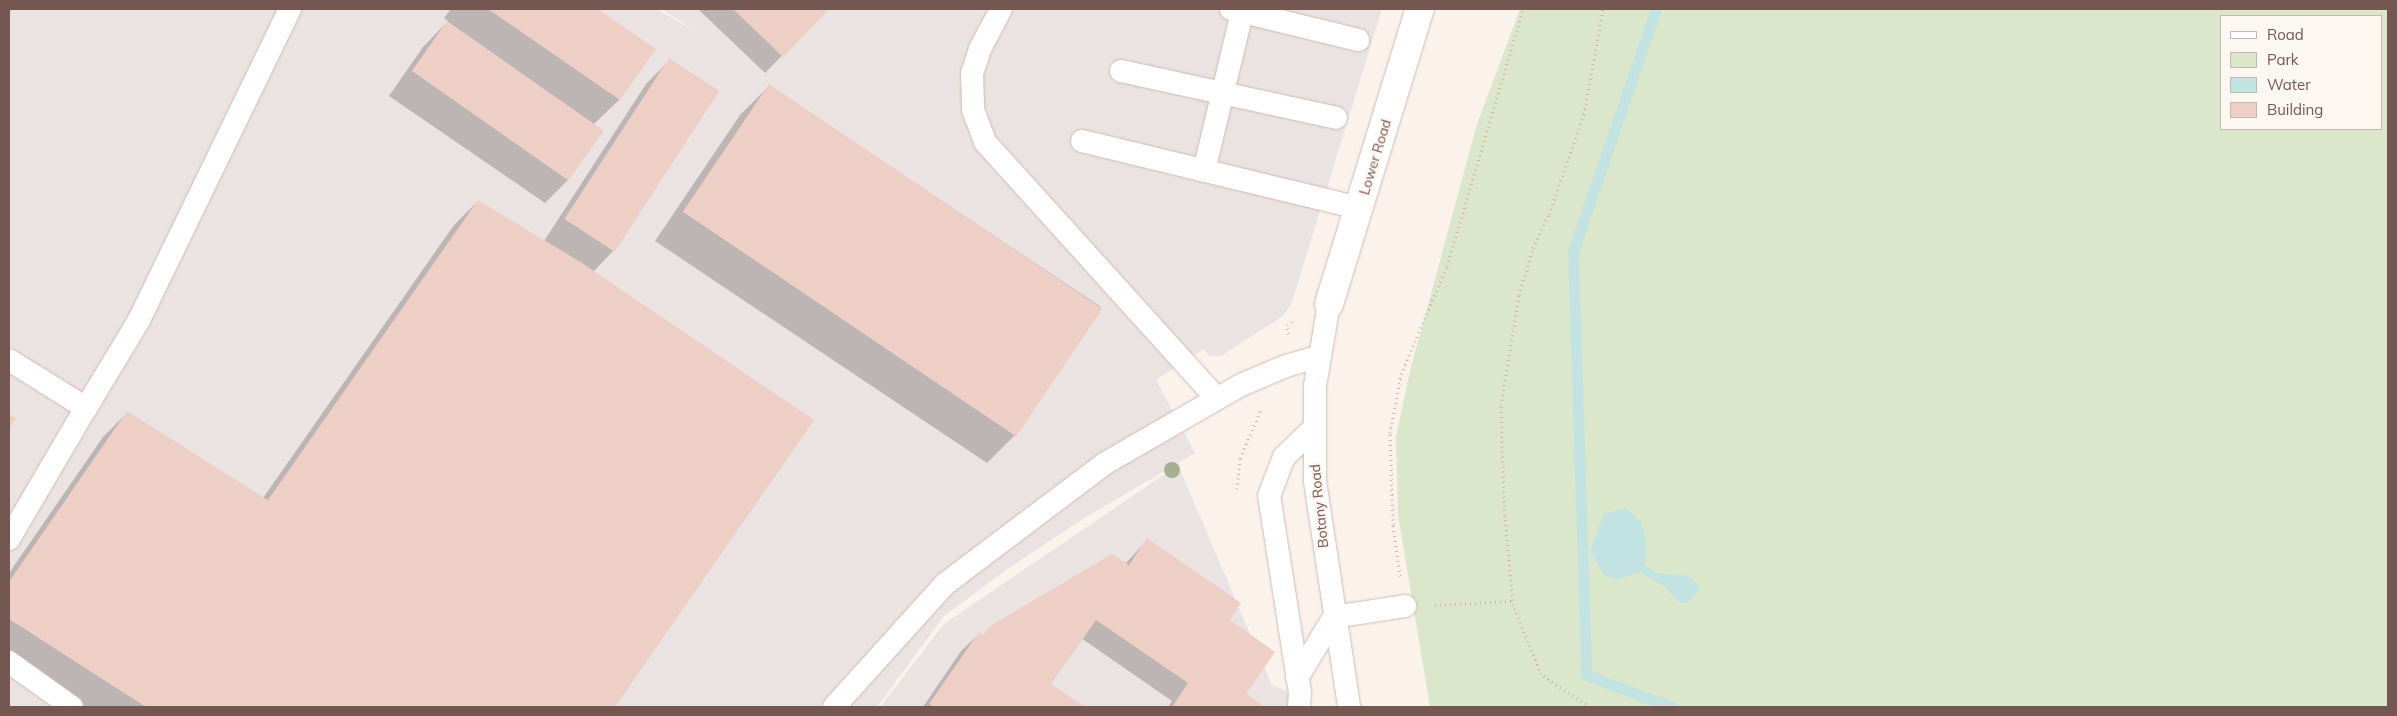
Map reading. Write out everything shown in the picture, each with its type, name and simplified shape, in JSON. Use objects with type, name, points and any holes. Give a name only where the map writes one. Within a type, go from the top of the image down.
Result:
[{"type":"street","name":"Lower Road","points":[[1329,304],[1420,9]]},
{"type":"lane","points":[[9,539],[139,320],[290,9]]},
{"type":"lane","points":[[1001,9],[980,49],[972,74],[973,110],[985,142],[1216,398]]},
{"type":"lane","points":[[1204,171],[1238,10],[1358,40]]},
{"type":"lane","points":[[1121,71],[1336,118]]},
{"type":"lane","points":[[1082,141],[1360,208]]},
{"type":"lane","name":"Botany Road","points":[[1329,304],[1318,357],[1314,429],[1318,508],[1349,707]]},
{"type":"lane","points":[[834,707],[945,584],[1104,464],[1216,398],[1286,366],[1318,357]]},
{"type":"lane","points":[[9,360],[86,408]]},
{"type":"lane","points":[[1300,707],[1298,678],[1269,496],[1284,457],[1314,429]]},
{"type":"lane","points":[[1298,678],[1334,617],[1405,606]]},
{"type":"lane","points":[[9,662],[72,707]]},
{"type":"path","points":[[1512,601],[1405,606],[1393,524],[1390,433],[1400,382],[1447,266],[1523,9]]},
{"type":"path","points":[[1590,707],[1541,674],[1512,601],[1502,473],[1502,388],[1528,263],[1549,214],[1584,114],[1603,9]]},
{"type":"shaded area","points":[[9,9],[657,9],[702,35],[661,9],[1382,9],[1291,305],[1283,316],[1221,356],[1209,356],[1204,349],[1156,380],[1195,453],[1078,522],[1009,568],[944,616],[877,707],[9,707]]},
{"type":"shaded area","points":[[1178,465],[1272,685],[1311,701],[1310,707],[880,707],[944,624]]},
{"type":"green space","points":[[1520,9],[2388,9],[2388,707],[1430,707],[1398,515],[1396,436],[1410,371],[1477,124]]},
{"type":"water","points":[[1626,508],[1641,522],[1646,538],[1645,565],[1656,573],[1689,576],[1700,587],[1694,597],[1686,603],[1678,602],[1665,587],[1641,572],[1619,579],[1604,576],[1590,551],[1604,514]]},
{"type":"building","points":[[488,9],[598,9],[656,49],[620,100]]},
{"type":"building","points":[[733,9],[829,9],[783,57]]},
{"type":"building","points":[[447,21],[603,131],[568,181],[412,71]]},
{"type":"building","points":[[669,58],[719,91],[615,252],[564,219]]},
{"type":"building","points":[[769,84],[1102,309],[1016,436],[683,212]]},
{"type":"building","points":[[478,200],[582,263],[814,420],[615,707],[146,707],[9,619],[9,582],[127,411],[268,500]]},
{"type":"building","points":[[9,414],[16,418],[9,430]]},
{"type":"building","points":[[1147,538],[1241,603],[1230,620],[1275,652],[1246,694],[1262,705],[1261,707],[1172,707],[1188,683],[1096,620],[1051,684],[1085,707],[934,707],[929,704],[979,632],[983,635],[990,626],[1112,554],[1129,565]]},
{"type":"waterway","points":[[1656,9],[1573,252],[1586,675],[1672,707]]}]
